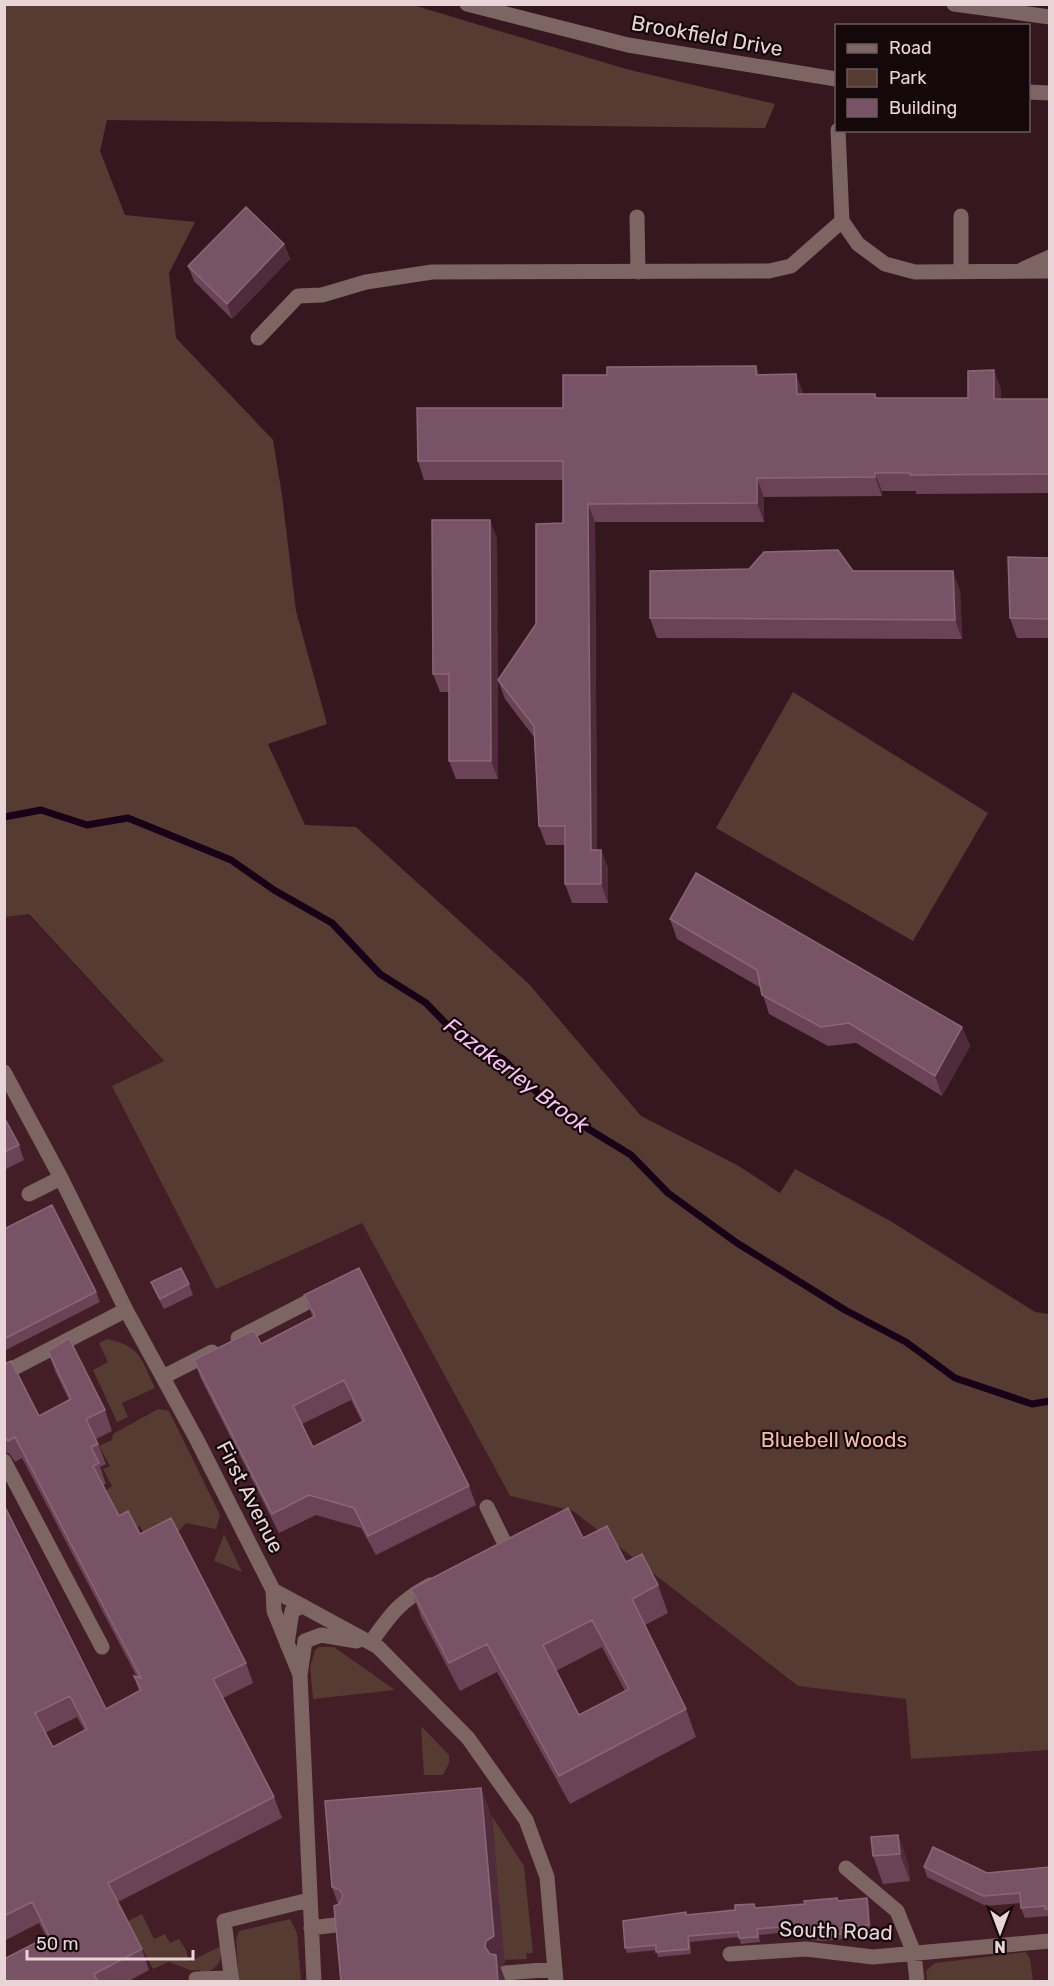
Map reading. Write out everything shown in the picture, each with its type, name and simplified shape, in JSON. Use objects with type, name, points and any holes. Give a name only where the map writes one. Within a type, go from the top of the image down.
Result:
[{"type":"street","name":"Brookfield Drive","points":[[466,4],[628,45],[835,80]]},
{"type":"street","points":[[954,4],[1050,17]]},
{"type":"street","points":[[1030,92],[1050,93]]},
{"type":"street","points":[[837,132],[842,221],[858,244],[885,264],[915,272],[1050,271]]},
{"type":"street","points":[[961,216],[961,270]]},
{"type":"street","points":[[637,217],[638,272]]},
{"type":"street","points":[[258,338],[298,296],[322,295],[366,282],[432,272],[769,270],[791,266],[842,221]]},
{"type":"street","points":[[1021,270],[1050,256]]},
{"type":"street","name":"First Avenue","points":[[4,1072],[273,1590],[274,1611],[300,1675],[309,1900],[315,1982]]},
{"type":"street","points":[[29,1194],[61,1178]]},
{"type":"street","points":[[163,1377],[337,1287]]},
{"type":"street","points":[[4,1370],[10,1370],[126,1310]]},
{"type":"street","points":[[4,1461],[102,1647]]},
{"type":"street","points":[[487,1507],[506,1546]]},
{"type":"street","points":[[488,1555],[521,1539]]},
{"type":"street","points":[[375,1645],[387,1619],[406,1599],[442,1578]]},
{"type":"street","points":[[273,1590],[375,1645],[468,1738],[526,1820],[547,1877],[555,1975],[505,1973]]},
{"type":"street","points":[[287,1644],[292,1611],[303,1606]]},
{"type":"street","points":[[300,1675],[306,1641],[321,1635],[375,1645]]},
{"type":"street","points":[[846,1869],[897,1911],[914,1953],[916,1982]]},
{"type":"street","points":[[196,1979],[232,1980],[224,1921],[309,1900]]},
{"type":"street","points":[[311,1928],[343,1924]]},
{"type":"street","name":"South Road","points":[[730,1954],[806,1949],[873,1957],[1050,1941]]},
{"type":"shaded area","points":[[28,914],[267,1174],[341,1183],[510,1496],[573,1511],[798,1686],[1049,1697],[1049,1981],[5,1981],[4,917]]},
{"type":"green space","name":"Bluebell Woods","points":[[4,5],[413,5],[626,69],[775,104],[765,128],[107,120],[100,151],[125,215],[195,222],[169,273],[176,338],[273,440],[296,611],[327,724],[268,744],[305,825],[356,827],[529,984],[641,1116],[737,1165],[780,1193],[795,1169],[892,1222],[1035,1312],[1049,1314],[1049,1750],[911,1759],[906,1699],[798,1686],[573,1511],[510,1496],[362,1223],[216,1289],[112,1086],[164,1061],[29,914],[5,917]]},
{"type":"green space","points":[[793,692],[988,813],[913,941],[716,828]]},
{"type":"green space","points":[[107,1339],[127,1346],[138,1355],[155,1388],[122,1403],[128,1417],[117,1422],[93,1370],[108,1362],[99,1343]]},
{"type":"green space","points":[[158,1409],[169,1411],[220,1515],[216,1529],[186,1523],[176,1534],[151,1547],[140,1526],[127,1533],[105,1491],[112,1486],[103,1469],[110,1466],[99,1446],[112,1440],[113,1434]]},
{"type":"green space","points":[[224,1534],[242,1572],[214,1561]]},
{"type":"green space","points":[[319,1647],[334,1647],[395,1690],[313,1699],[310,1667],[315,1650]]},
{"type":"green space","points":[[421,1726],[449,1755],[449,1763],[443,1775],[424,1775]]},
{"type":"green space","points":[[492,1816],[524,1866],[533,1953],[526,1953],[527,1959],[504,1960]]},
{"type":"green space","points":[[142,1914],[154,1939],[165,1934],[170,1943],[179,1939],[186,1950],[189,1962],[221,1946],[221,1957],[217,1965],[210,1971],[200,1974],[200,1970],[190,1970],[169,1962],[153,1969],[128,1921]]},
{"type":"green space","points":[[290,1919],[297,1933],[301,1981],[239,1981],[236,1939],[239,1931]]},
{"type":"green space","points":[[1026,1952],[1030,1959],[1033,1981],[927,1981],[926,1971],[935,1963]]},
{"type":"building","points":[[246,207],[284,244],[227,304],[188,266]]},
{"type":"building","points":[[756,366],[756,375],[796,374],[797,394],[875,394],[875,398],[968,398],[968,371],[994,370],[994,399],[1050,399],[1050,474],[875,473],[875,477],[757,478],[757,503],[588,504],[591,850],[601,850],[601,884],[565,884],[565,826],[539,826],[534,726],[498,680],[536,624],[536,524],[563,523],[563,461],[418,461],[417,408],[563,408],[563,375],[607,375],[607,367]]},
{"type":"building","points":[[432,520],[490,520],[491,761],[449,761],[449,674],[433,674]]},
{"type":"building","points":[[838,550],[853,571],[953,571],[955,620],[650,618],[650,571],[749,569],[764,552]]},
{"type":"building","points":[[1008,557],[1050,558],[1050,619],[1010,618]]},
{"type":"building","points":[[696,873],[962,1027],[935,1076],[849,1023],[821,1027],[762,995],[757,970],[670,919]]},
{"type":"building","points":[[4,1117],[19,1145],[4,1152]]},
{"type":"building","points":[[52,1205],[96,1292],[4,1339],[4,1229]]},
{"type":"building","points":[[181,1268],[189,1284],[160,1299],[151,1282]]},
{"type":"building","points":[[359,1268],[469,1486],[368,1536],[354,1508],[309,1495],[272,1514],[194,1360],[254,1330],[261,1344],[315,1316],[304,1295]],"holes":[[[344,1380],[364,1421],[313,1447],[293,1406]]]},
{"type":"building","points":[[69,1338],[105,1410],[86,1419],[98,1444],[91,1447],[99,1463],[93,1466],[119,1516],[128,1511],[140,1534],[171,1518],[246,1663],[213,1679],[274,1797],[108,1883],[142,1949],[94,1974],[98,1982],[4,1982],[4,1959],[49,1936],[32,1902],[4,1916],[4,1505],[106,1709],[141,1690],[134,1676],[141,1678],[15,1437],[8,1441],[4,1436],[4,1364],[11,1361],[39,1416],[71,1399],[48,1351]],"holes":[[[70,1696],[87,1729],[53,1747],[35,1713]]]},
{"type":"building","points":[[568,1508],[583,1538],[607,1526],[626,1562],[642,1554],[658,1585],[632,1599],[686,1709],[559,1776],[487,1644],[449,1663],[411,1589]],"holes":[[[592,1620],[629,1689],[579,1715],[543,1645]]]},
{"type":"building","points":[[481,1788],[494,1936],[486,1941],[485,1947],[490,1954],[496,1955],[498,1982],[341,1982],[334,1906],[339,1904],[343,1896],[340,1890],[332,1887],[325,1801]]},
{"type":"building","points":[[898,1835],[900,1854],[873,1856],[871,1837]]},
{"type":"building","points":[[933,1847],[987,1873],[1050,1867],[1050,1909],[1045,1909],[1045,1906],[1021,1908],[1020,1893],[983,1896],[924,1867]]},
{"type":"building","points":[[837,1898],[838,1901],[867,1898],[869,1925],[840,1928],[841,1934],[821,1936],[808,1934],[807,1925],[757,1929],[758,1937],[739,1938],[738,1932],[688,1936],[689,1949],[656,1952],[656,1945],[625,1948],[623,1921],[686,1912],[686,1915],[735,1910],[735,1905],[754,1904],[755,1908],[805,1904],[804,1901]]},
{"type":"waterway","name":"Fazakerley Brook","points":[[4,817],[41,810],[87,825],[128,818],[231,860],[274,890],[332,923],[380,974],[426,1003],[455,1033],[503,1059],[551,1106],[631,1155],[668,1193],[737,1243],[845,1310],[906,1342],[955,1378],[1032,1404],[1050,1401]]}]
